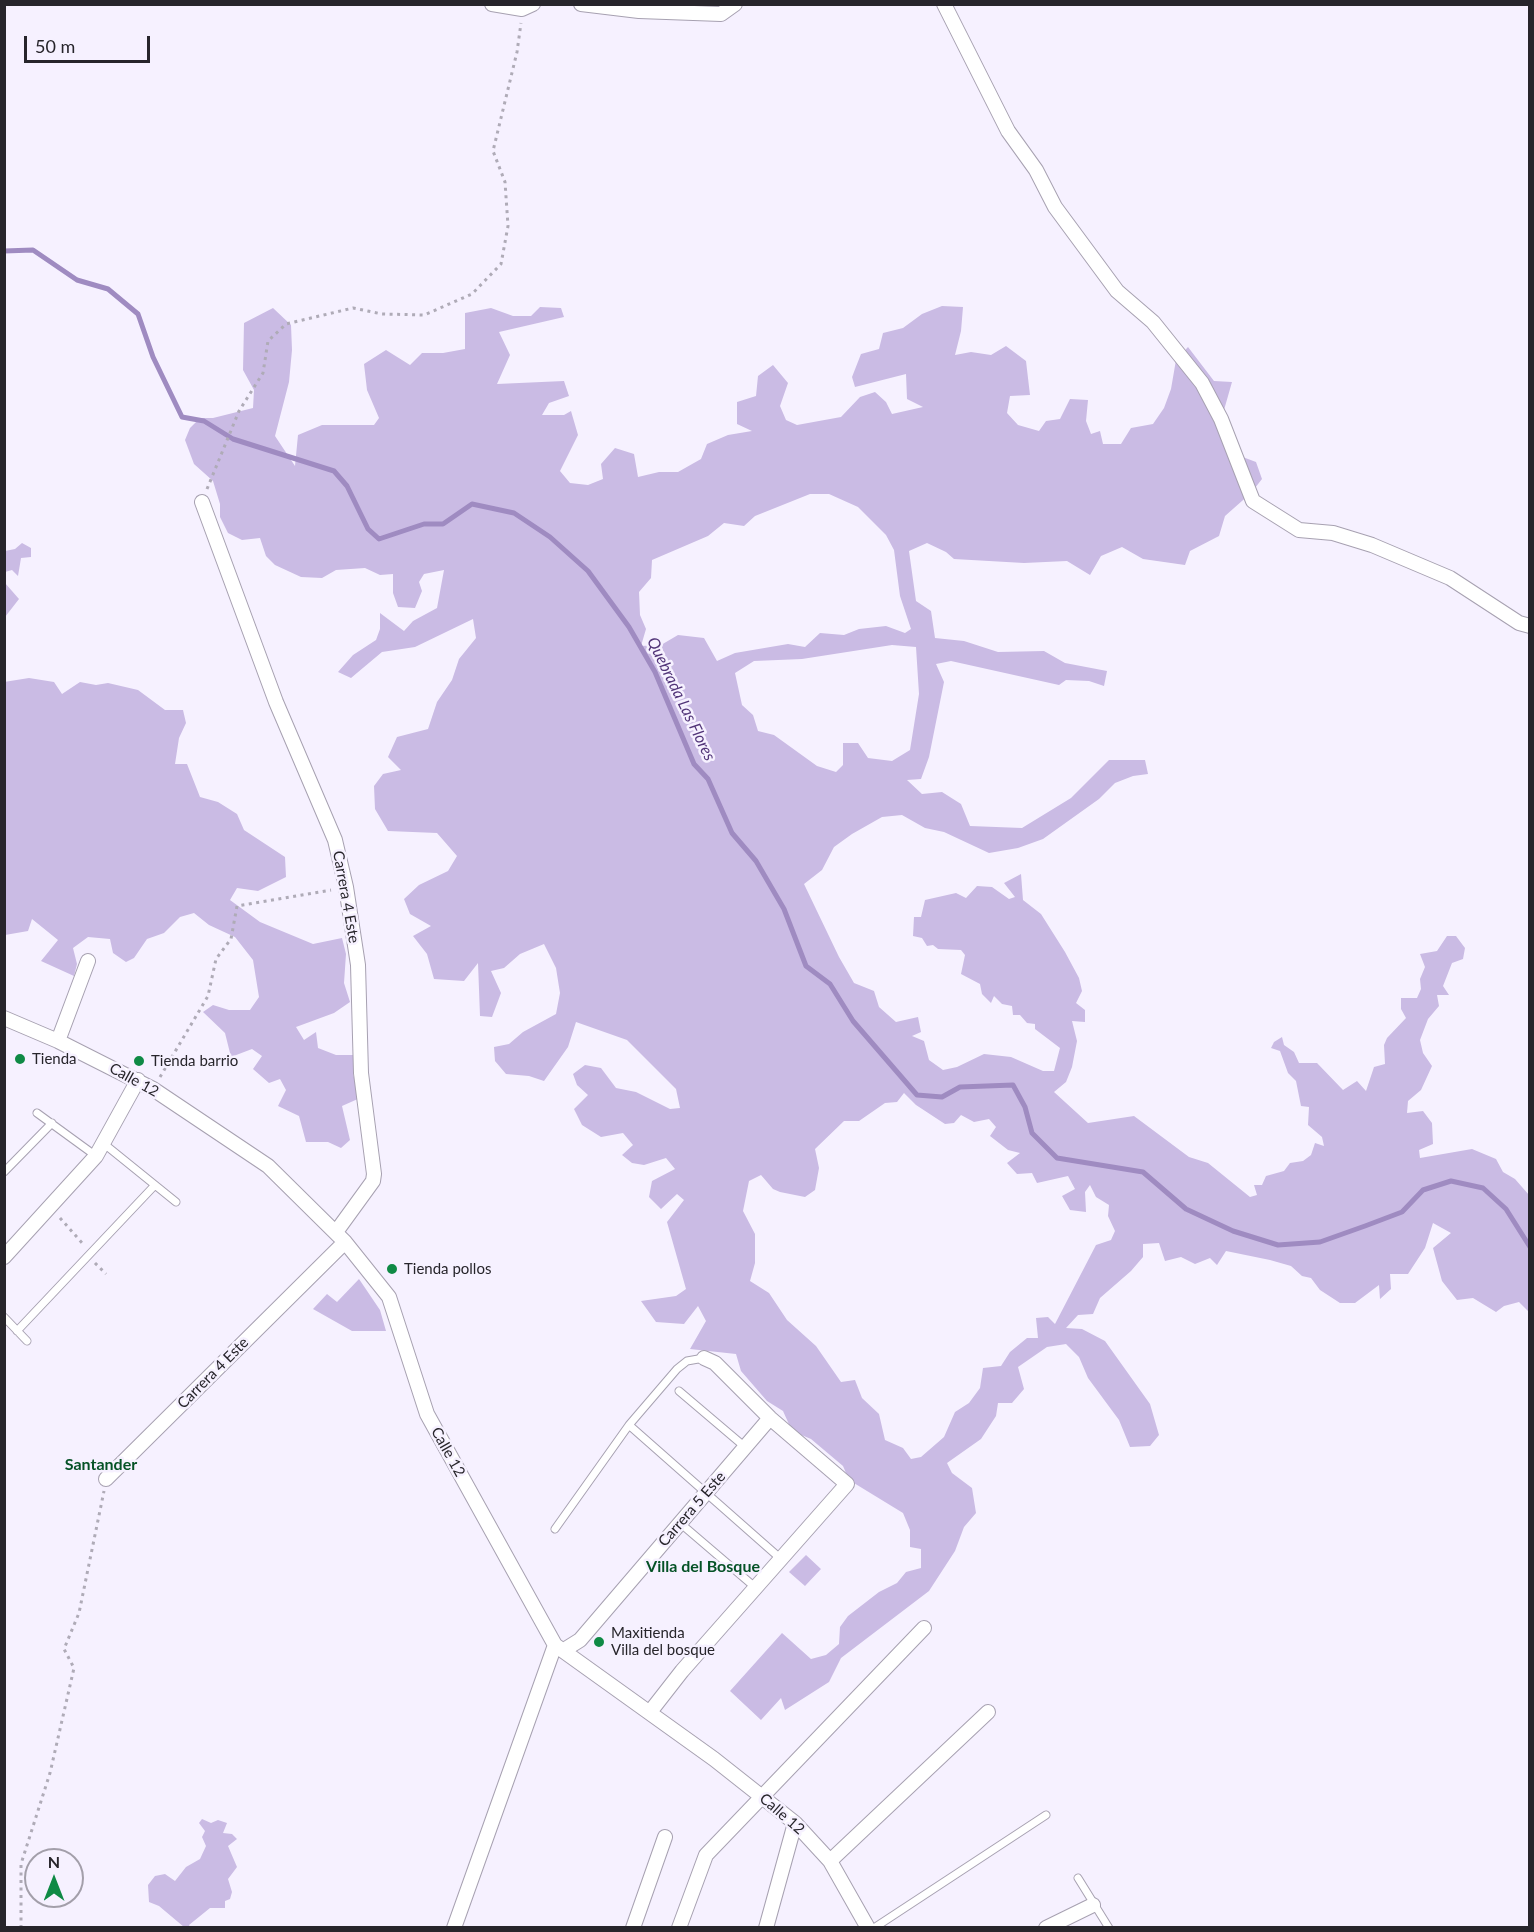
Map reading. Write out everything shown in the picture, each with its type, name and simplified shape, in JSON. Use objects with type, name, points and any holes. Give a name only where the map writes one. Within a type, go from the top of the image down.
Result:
[{"type":"street","points":[[492,4],[528,7]]},
{"type":"street","points":[[581,4],[639,11],[721,14],[735,4]]},
{"type":"street","points":[[945,4],[1008,131],[1036,170],[1055,207],[1117,291],[1153,322],[1203,383],[1221,419],[1254,501],[1299,530],[1333,533],[1372,545],[1450,578],[1519,623],[1530,627]]},
{"type":"street","name":"Carrera 4 Este","points":[[106,1479],[340,1237],[373,1181],[374,1174],[361,1073],[358,965],[346,887],[335,840],[276,702],[202,502]]},
{"type":"street","points":[[58,1041],[88,961]]},
{"type":"street","name":"Calle 12","points":[[4,1018],[58,1041],[153,1089],[268,1166],[340,1237],[389,1297],[427,1414],[559,1648],[651,1712],[795,1823],[830,1861],[868,1928]]},
{"type":"street","points":[[4,1257],[96,1156],[138,1080]]},
{"type":"street","points":[[651,1712],[756,1587],[847,1484],[770,1418],[715,1363],[704,1358]]},
{"type":"street","name":"Carrera 5 Este","points":[[559,1648],[580,1640],[770,1418]]},
{"type":"street","points":[[679,1928],[706,1855],[924,1628]]},
{"type":"street","points":[[454,1928],[559,1648]]},
{"type":"street","points":[[830,1861],[988,1712]]},
{"type":"street","points":[[766,1928],[795,1823]]},
{"type":"street","points":[[633,1928],[665,1838]]},
{"type":"street","points":[[1046,1928],[1093,1905]]},
{"type":"lane","points":[[37,1113],[96,1156]]},
{"type":"lane","points":[[4,1172],[52,1123]]},
{"type":"lane","points":[[102,1142],[176,1202]]},
{"type":"lane","points":[[17,1331],[155,1185]]},
{"type":"lane","points":[[4,1317],[27,1341]]},
{"type":"lane","points":[[555,1529],[629,1425],[677,1369],[687,1361],[704,1358]]},
{"type":"lane","points":[[679,1391],[745,1447]]},
{"type":"lane","points":[[629,1425],[781,1559]]},
{"type":"lane","points":[[680,1523],[756,1587]]},
{"type":"lane","points":[[874,1928],[1046,1815]]},
{"type":"lane","points":[[1078,1878],[1109,1928]]},
{"type":"path","points":[[202,502],[239,411],[263,373],[268,341],[286,324],[353,308],[382,314],[424,315],[472,294],[501,264],[508,226],[505,182],[493,151],[528,7]]},
{"type":"path","points":[[153,1089],[208,996],[216,959],[231,939],[237,906],[346,887]]},
{"type":"path","points":[[50,1207],[91,1252]]},
{"type":"path","points":[[21,1928],[21,1864],[50,1773],[74,1668],[64,1649],[79,1613],[106,1479]]},
{"type":"shaded area","points":[[942,306],[963,307],[961,331],[955,355],[971,352],[991,355],[1006,346],[1026,361],[1030,395],[1010,396],[1007,413],[1018,425],[1039,431],[1046,421],[1060,419],[1070,399],[1088,400],[1086,421],[1091,434],[1100,431],[1103,444],[1121,444],[1131,428],[1153,424],[1164,408],[1171,389],[1176,360],[1188,347],[1214,381],[1232,382],[1224,410],[1240,456],[1256,462],[1262,479],[1251,493],[1225,516],[1219,536],[1190,551],[1185,565],[1143,559],[1122,547],[1101,556],[1090,575],[1067,561],[1024,563],[954,559],[946,552],[927,543],[909,551],[916,601],[931,611],[935,638],[964,641],[998,652],[1044,651],[1065,663],[1107,671],[1104,686],[1089,681],[1066,680],[1059,685],[951,661],[936,664],[944,682],[929,757],[921,779],[907,780],[922,794],[942,792],[961,804],[970,826],[1022,828],[1071,798],[1109,760],[1145,760],[1148,774],[1133,776],[1115,783],[1099,799],[1043,839],[1018,848],[989,853],[944,832],[925,828],[902,815],[882,817],[852,834],[834,847],[822,870],[804,884],[854,983],[874,991],[879,1007],[896,1022],[918,1017],[921,1032],[912,1036],[924,1041],[929,1060],[943,1070],[957,1067],[984,1054],[1011,1057],[1043,1071],[1054,1071],[1060,1048],[1035,1029],[1035,1024],[1027,1023],[1020,1015],[1013,1015],[1012,1006],[1002,1004],[994,996],[991,1003],[982,994],[980,984],[961,974],[965,955],[961,950],[927,946],[922,938],[913,936],[914,917],[921,917],[925,900],[956,893],[966,898],[977,886],[992,887],[1009,899],[1015,897],[1004,883],[1021,874],[1023,900],[1041,914],[1065,952],[1079,978],[1082,991],[1076,1003],[1085,1010],[1085,1022],[1072,1021],[1077,1041],[1072,1067],[1066,1082],[1054,1092],[1088,1123],[1134,1116],[1189,1157],[1208,1163],[1250,1197],[1257,1195],[1254,1185],[1262,1185],[1266,1176],[1284,1171],[1290,1163],[1303,1161],[1311,1155],[1315,1143],[1324,1146],[1322,1137],[1308,1125],[1309,1107],[1301,1106],[1296,1081],[1288,1073],[1280,1051],[1271,1048],[1274,1042],[1282,1037],[1284,1045],[1294,1052],[1299,1063],[1317,1063],[1343,1090],[1357,1081],[1366,1091],[1374,1067],[1385,1064],[1384,1045],[1387,1038],[1406,1018],[1401,1009],[1401,998],[1417,998],[1421,989],[1420,979],[1425,967],[1420,954],[1437,951],[1447,936],[1456,936],[1465,948],[1463,959],[1452,963],[1443,986],[1449,995],[1437,995],[1439,1006],[1428,1019],[1420,1040],[1423,1053],[1432,1066],[1421,1090],[1408,1101],[1407,1113],[1423,1111],[1432,1123],[1433,1144],[1419,1150],[1420,1158],[1472,1149],[1496,1159],[1503,1172],[1515,1179],[1529,1195],[1529,1312],[1519,1302],[1504,1306],[1496,1312],[1473,1298],[1457,1300],[1442,1281],[1433,1248],[1451,1233],[1433,1223],[1425,1248],[1408,1274],[1390,1274],[1391,1289],[1380,1299],[1379,1285],[1355,1303],[1340,1303],[1320,1290],[1311,1278],[1302,1276],[1291,1266],[1270,1260],[1226,1251],[1217,1265],[1210,1258],[1195,1264],[1181,1257],[1165,1261],[1159,1243],[1143,1244],[1143,1257],[1131,1271],[1100,1298],[1093,1314],[1078,1315],[1066,1328],[1082,1329],[1105,1341],[1150,1404],[1159,1435],[1150,1446],[1130,1447],[1119,1420],[1088,1378],[1079,1357],[1066,1344],[1047,1347],[1018,1367],[1024,1389],[1012,1403],[998,1403],[996,1416],[981,1439],[947,1463],[952,1473],[972,1488],[976,1513],[964,1527],[955,1551],[929,1591],[841,1658],[829,1682],[785,1710],[781,1698],[761,1720],[730,1691],[782,1633],[811,1659],[826,1655],[839,1644],[840,1627],[848,1616],[879,1592],[897,1583],[906,1572],[921,1568],[921,1549],[910,1547],[910,1530],[903,1513],[849,1480],[843,1466],[811,1439],[792,1431],[783,1411],[767,1401],[741,1371],[736,1354],[690,1349],[706,1321],[698,1306],[684,1324],[656,1322],[641,1301],[676,1296],[686,1289],[667,1222],[684,1200],[677,1194],[661,1209],[649,1197],[652,1181],[675,1169],[666,1158],[644,1165],[632,1163],[622,1155],[633,1145],[623,1133],[601,1137],[582,1125],[574,1109],[588,1095],[577,1085],[573,1074],[585,1065],[601,1068],[616,1088],[636,1092],[670,1109],[680,1108],[676,1089],[627,1040],[576,1022],[568,1047],[544,1081],[529,1076],[506,1074],[495,1061],[494,1047],[509,1044],[523,1032],[556,1014],[560,993],[556,968],[544,944],[520,954],[504,968],[491,971],[501,993],[492,1017],[480,1016],[478,963],[464,981],[434,979],[427,954],[413,936],[431,926],[410,914],[404,899],[419,885],[448,871],[457,856],[437,833],[388,831],[375,809],[374,786],[383,774],[401,770],[388,757],[397,737],[428,729],[437,702],[452,680],[459,659],[476,638],[473,619],[415,647],[382,652],[351,678],[338,672],[353,655],[376,640],[380,629],[380,613],[404,631],[413,621],[437,608],[444,570],[424,574],[419,582],[422,591],[415,608],[398,607],[393,593],[393,574],[380,575],[365,568],[336,570],[322,578],[301,577],[275,565],[266,556],[260,538],[242,540],[228,533],[220,517],[220,504],[213,481],[194,464],[185,440],[190,428],[200,418],[213,418],[253,408],[254,390],[243,370],[244,323],[273,308],[291,325],[292,350],[289,382],[275,436],[295,466],[298,435],[322,425],[374,425],[379,418],[367,390],[364,364],[386,350],[410,365],[422,353],[443,353],[465,349],[465,313],[491,308],[513,316],[531,316],[540,307],[561,308],[564,317],[499,332],[510,355],[497,384],[564,381],[569,396],[549,403],[542,415],[564,415],[571,411],[578,435],[560,471],[570,483],[588,485],[603,479],[601,464],[615,448],[634,454],[638,477],[659,472],[678,472],[701,459],[707,444],[728,435],[752,431],[737,424],[737,402],[756,396],[758,376],[773,365],[788,383],[780,406],[786,420],[797,425],[841,417],[860,397],[875,392],[886,402],[892,414],[923,407],[907,399],[906,374],[855,387],[852,377],[861,354],[879,349],[883,333],[903,328],[922,314]],"holes":[[[810,494],[829,494],[858,507],[886,535],[894,550],[900,596],[911,629],[905,633],[886,626],[859,629],[844,635],[820,633],[805,647],[788,644],[735,653],[717,661],[704,638],[678,635],[661,645],[641,646],[646,629],[640,615],[639,592],[651,578],[652,560],[708,536],[724,523],[744,526],[755,516]],[[892,645],[916,647],[919,694],[910,750],[892,761],[868,758],[858,743],[843,743],[843,765],[836,772],[817,766],[774,735],[758,731],[753,715],[742,705],[735,673],[754,661],[802,659]],[[904,1093],[916,1105],[945,1124],[954,1123],[961,1115],[974,1122],[989,1119],[996,1127],[990,1136],[1008,1150],[1020,1153],[1007,1163],[1017,1174],[1032,1173],[1037,1183],[1068,1176],[1075,1189],[1062,1196],[1070,1210],[1086,1212],[1085,1192],[1090,1185],[1096,1197],[1109,1205],[1108,1216],[1115,1231],[1111,1240],[1096,1245],[1055,1324],[1048,1317],[1036,1318],[1038,1338],[1027,1338],[1010,1352],[1001,1366],[983,1368],[980,1388],[969,1403],[955,1412],[944,1437],[921,1457],[911,1459],[903,1448],[885,1440],[879,1414],[862,1398],[855,1380],[841,1382],[816,1346],[787,1320],[769,1293],[750,1281],[755,1263],[755,1234],[743,1211],[749,1181],[761,1175],[773,1189],[780,1192],[805,1197],[815,1190],[819,1168],[815,1149],[844,1121],[859,1121],[885,1103],[897,1102]]]},
{"type":"shaded area","points":[[22,543],[31,548],[31,557],[21,558],[18,576],[12,570],[5,572],[5,551],[15,549]]},
{"type":"shaded area","points":[[5,583],[19,599],[5,617]]},
{"type":"shaded area","points":[[29,678],[54,682],[62,694],[80,682],[96,685],[108,683],[138,690],[165,710],[183,710],[186,723],[179,738],[175,764],[187,764],[200,797],[218,802],[237,814],[244,830],[285,857],[286,877],[258,891],[237,888],[230,900],[260,922],[313,944],[342,938],[346,954],[344,983],[350,1002],[334,1013],[296,1027],[304,1040],[316,1032],[318,1048],[336,1055],[358,1055],[353,1074],[360,1098],[342,1106],[350,1140],[341,1148],[328,1142],[306,1142],[299,1116],[278,1106],[286,1090],[280,1079],[269,1083],[253,1069],[262,1056],[252,1049],[231,1057],[225,1033],[203,1012],[213,1005],[229,1010],[250,1010],[259,997],[253,960],[235,937],[209,925],[194,913],[180,917],[164,933],[147,939],[134,958],[126,962],[113,953],[110,939],[88,937],[73,948],[77,964],[74,976],[41,961],[58,940],[32,919],[28,931],[5,935],[4,682]]},
{"type":"shaded area","points":[[359,1279],[380,1310],[386,1331],[352,1331],[313,1309],[327,1294],[337,1302]]},
{"type":"shaded area","points":[[806,1555],[821,1569],[805,1586],[789,1572]]},
{"type":"shaded area","points":[[202,1819],[211,1823],[218,1820],[227,1823],[223,1833],[232,1834],[237,1839],[228,1846],[237,1867],[228,1879],[232,1892],[230,1899],[225,1901],[225,1908],[210,1908],[189,1925],[190,1927],[184,1927],[159,1906],[149,1902],[148,1885],[155,1876],[165,1874],[175,1881],[186,1867],[200,1859],[206,1846],[202,1837],[205,1831],[199,1823]]},
{"type":"waterway","name":"Quebrada Las Flores","points":[[4,251],[33,250],[77,280],[108,289],[138,314],[153,357],[182,417],[204,421],[233,439],[334,471],[347,486],[368,529],[379,539],[424,524],[443,524],[472,504],[514,513],[550,537],[588,571],[629,627],[655,672],[694,764],[708,779],[732,833],[756,861],[784,909],[806,966],[830,984],[853,1021],[917,1095],[942,1097],[960,1087],[1013,1085],[1025,1107],[1032,1133],[1057,1158],[1143,1172],[1186,1209],[1233,1231],[1278,1245],[1320,1242],[1365,1226],[1402,1212],[1423,1190],[1451,1181],[1483,1188],[1506,1209],[1530,1247]]},
{"type":"place","name":"Tienda","points":[[20,1059]]},
{"type":"place","name":"Tienda barrio","points":[[139,1061]]},
{"type":"place","name":"Tienda pollos","points":[[392,1269]]},
{"type":"place","name":"Maxitienda Villa del bosque","points":[[599,1642]]},
{"type":"district","name":"Santander","points":[[101,1465]]},
{"type":"district","name":"Villa del Bosque","points":[[703,1567]]}]
